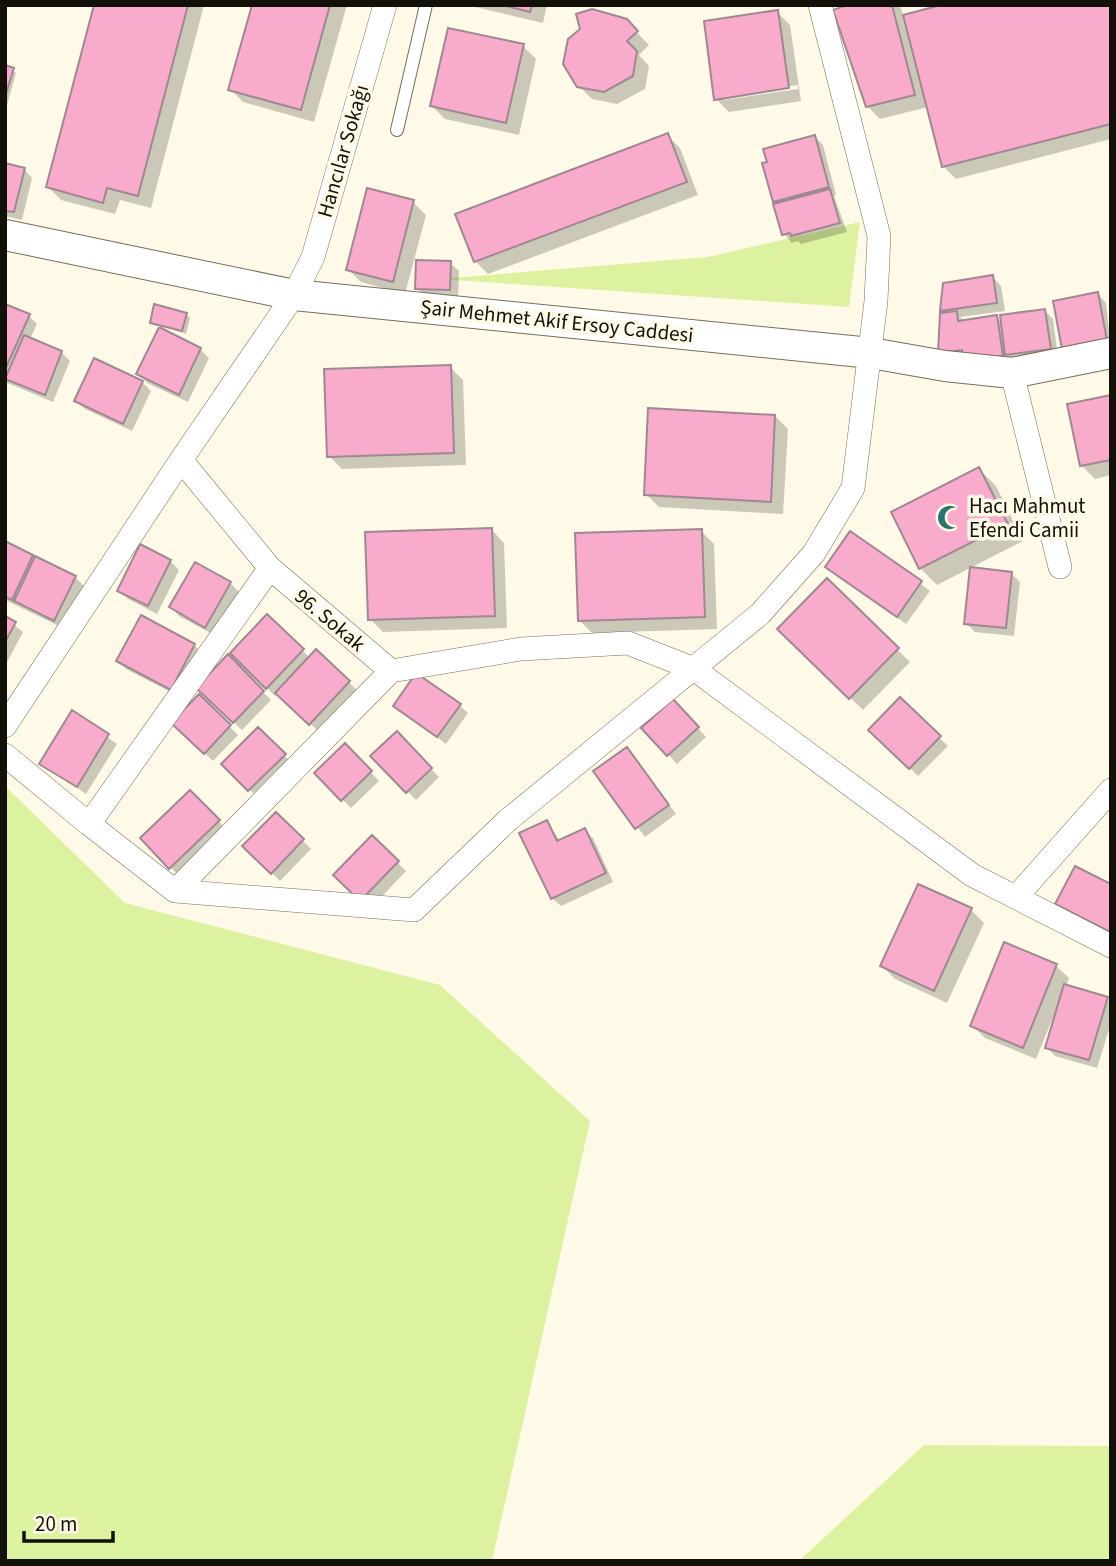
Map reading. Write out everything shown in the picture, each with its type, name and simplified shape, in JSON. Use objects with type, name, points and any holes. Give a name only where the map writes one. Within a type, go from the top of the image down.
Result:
[{"type":"street","name":"Hancılar Sokağı","points":[[5,726],[294,295],[313,257],[385,5]]},
{"type":"street","points":[[5,755],[175,891],[414,910],[508,820],[760,614],[814,553],[853,488],[871,353],[879,236],[820,5]]},
{"type":"street","name":"Şair Mehmet Akif Ersoy Caddesi","points":[[5,235],[294,295],[871,353],[945,366],[1012,373],[1111,353]]},
{"type":"street","points":[[1012,373],[1060,567]]},
{"type":"street","name":"96. Sokak","points":[[181,460],[270,568],[391,671]]},
{"type":"street","points":[[89,824],[270,568]]},
{"type":"street","points":[[175,891],[391,671],[521,649],[628,643],[694,669],[972,875],[1111,946]]},
{"type":"street","points":[[1016,897],[1111,790]]},
{"type":"lane","points":[[397,130],[426,5]]},
{"type":"green space","points":[[860,222],[849,307],[439,279],[708,257]]},
{"type":"green space","points":[[5,786],[125,903],[440,985],[590,1121],[492,1561],[5,1561]]},
{"type":"green space","points":[[924,1445],[1111,1446],[1111,1561],[799,1561]]},
{"type":"building","points":[[94,5],[188,5],[138,196],[107,188],[103,203],[46,187]]},
{"type":"building","points":[[252,5],[330,5],[301,110],[228,90]]},
{"type":"building","points":[[502,5],[532,5],[530,12]]},
{"type":"building","points":[[847,5],[892,5],[915,95],[866,107],[833,10]]},
{"type":"building","points":[[941,5],[1111,5],[1111,124],[942,167],[903,15]]},
{"type":"building","points":[[592,9],[627,19],[638,31],[627,41],[637,51],[633,76],[604,92],[577,87],[563,64],[568,39],[580,29],[576,14]]},
{"type":"building","points":[[778,10],[789,88],[714,100],[704,21]]},
{"type":"building","points":[[448,28],[524,44],[506,123],[430,106]]},
{"type":"building","points":[[5,65],[14,68],[5,97]]},
{"type":"building","points":[[668,133],[687,182],[474,262],[455,214]]},
{"type":"building","points":[[815,135],[829,187],[773,202],[762,163],[767,162],[763,149]]},
{"type":"building","points":[[5,163],[25,168],[14,212],[5,211]]},
{"type":"building","points":[[367,188],[414,200],[393,282],[346,270]]},
{"type":"building","points":[[830,189],[840,223],[791,236],[790,233],[782,235],[773,204]]},
{"type":"building","points":[[416,260],[451,261],[450,290],[415,289]]},
{"type":"building","points":[[993,275],[997,303],[940,311],[943,283]]},
{"type":"building","points":[[1098,292],[1107,341],[1062,349],[1053,301]]},
{"type":"building","points":[[5,304],[30,314],[5,370]]},
{"type":"building","points":[[154,304],[187,313],[182,331],[150,323]]},
{"type":"building","points":[[1045,309],[1051,349],[1005,355],[1000,315]]},
{"type":"building","points":[[957,311],[958,321],[997,315],[1003,356],[963,361],[962,350],[938,353],[940,313]]},
{"type":"building","points":[[159,327],[201,348],[179,395],[136,374]]},
{"type":"building","points":[[24,335],[62,351],[45,395],[5,379]]},
{"type":"building","points":[[94,358],[143,381],[123,424],[74,401]]},
{"type":"building","points":[[451,365],[454,453],[327,457],[324,369]]},
{"type":"building","points":[[1111,395],[1111,460],[1080,466],[1067,404]]},
{"type":"building","points":[[648,408],[775,415],[771,502],[644,495]]},
{"type":"building","name":"Hacı Mahmut Efendi Camii","points":[[979,467],[1008,524],[919,569],[891,512]]},
{"type":"building","points":[[492,528],[495,616],[368,620],[365,532]]},
{"type":"building","points":[[702,529],[705,617],[578,621],[575,533]]},
{"type":"building","points":[[850,531],[922,581],[897,617],[825,567]]},
{"type":"building","points":[[5,541],[33,555],[12,600],[5,597]]},
{"type":"building","points":[[140,544],[171,560],[148,606],[117,591]]},
{"type":"building","points":[[35,556],[76,576],[54,621],[14,601]]},
{"type":"building","points":[[195,562],[231,582],[205,628],[169,607]]},
{"type":"building","points":[[970,567],[1012,572],[1006,628],[964,624]]},
{"type":"building","points":[[827,578],[899,648],[849,699],[777,629]]},
{"type":"building","points":[[267,614],[304,649],[266,689],[230,653]]},
{"type":"building","points":[[141,615],[195,644],[171,690],[116,661]]},
{"type":"building","points":[[5,616],[16,622],[5,642]]},
{"type":"building","points":[[316,649],[350,681],[309,725],[275,693]]},
{"type":"building","points":[[228,654],[264,691],[233,723],[196,688]]},
{"type":"building","points":[[416,673],[461,704],[437,737],[393,706]]},
{"type":"building","points":[[199,694],[231,725],[204,754],[171,723]]},
{"type":"building","points":[[900,697],[941,736],[909,769],[868,730]]},
{"type":"building","points":[[673,699],[699,727],[667,756],[641,728]]},
{"type":"building","points":[[72,710],[109,734],[77,787],[39,764]]},
{"type":"building","points":[[258,727],[286,754],[248,791],[221,764]]},
{"type":"building","points":[[397,731],[432,768],[406,793],[370,756]]},
{"type":"building","points":[[345,743],[372,771],[341,801],[314,773]]},
{"type":"building","points":[[627,747],[669,805],[635,829],[593,771]]},
{"type":"building","points":[[190,790],[220,820],[169,869],[140,838]]},
{"type":"building","points":[[276,812],[304,839],[271,874],[242,846]]},
{"type":"building","points":[[547,820],[557,841],[585,828],[606,873],[551,899],[519,833]]},
{"type":"building","points":[[372,835],[399,861],[360,901],[333,875]]},
{"type":"building","points":[[1075,866],[1111,884],[1110,932],[1055,904]]},
{"type":"building","points":[[918,884],[972,908],[934,991],[880,966]]},
{"type":"building","points":[[1004,942],[1057,964],[1023,1048],[970,1026]]},
{"type":"building","points":[[1064,984],[1108,997],[1089,1060],[1045,1048]]},
{"type":"place","name":"Hacı Mahmut Efendi Camii","points":[[949,518]]}]
